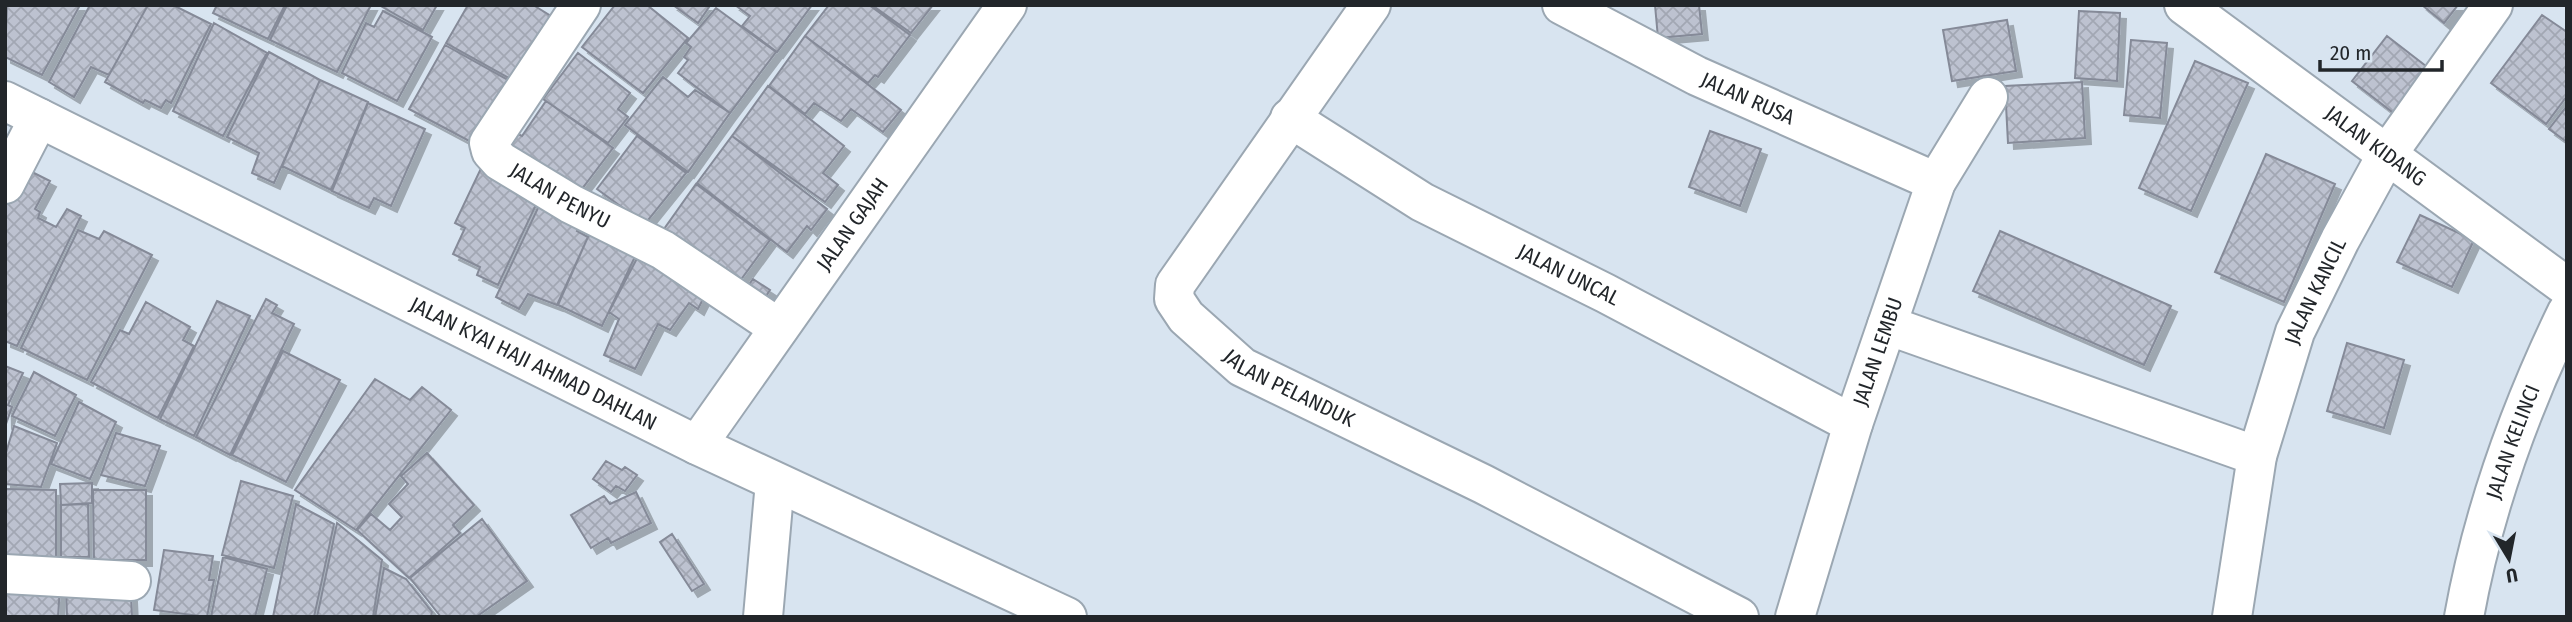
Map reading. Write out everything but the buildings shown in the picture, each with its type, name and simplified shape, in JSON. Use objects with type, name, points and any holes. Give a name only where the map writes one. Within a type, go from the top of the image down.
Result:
[{"type":"street","name":"JALAN PENYU","points":[[581,5],[489,143],[491,151],[500,161],[571,204],[663,250],[779,328]]},
{"type":"street","name":"JALAN GAJAH","points":[[697,445],[1007,5]]},
{"type":"street","name":"JALAN PELANDUK","points":[[1371,5],[1175,285],[1174,299],[1186,317],[1242,367],[1483,484],[1739,617]]},
{"type":"street","name":"JALAN RUSA","points":[[1562,5],[1697,76],[1936,182]]},
{"type":"street","name":"JALAN KIDANG","points":[[2184,5],[2567,287]]},
{"type":"street","name":"JALAN KANCIL","points":[[2232,617],[2257,456],[2295,332],[2340,240],[2386,156],[2493,5]]},
{"type":"street","name":"JALAN LEMBU","points":[[1795,617],[1853,424],[1936,182],[1988,97]]},
{"type":"street","name":"JALAN KYAI HAJI AHMAD DAHLAN","points":[[5,101],[697,445],[1067,617]]},
{"type":"street","points":[[5,184],[39,118]]},
{"type":"street","name":"JALAN UNCAL","points":[[1290,118],[1422,202],[1617,299],[1853,424]]},
{"type":"street","name":"JALAN KELINCI","points":[[2464,617],[2473,564],[2509,450],[2536,376],[2567,313]]},
{"type":"street","points":[[1887,325],[2257,456]]},
{"type":"street","points":[[763,617],[775,482]]},
{"type":"street","points":[[5,575],[131,581]]}]
